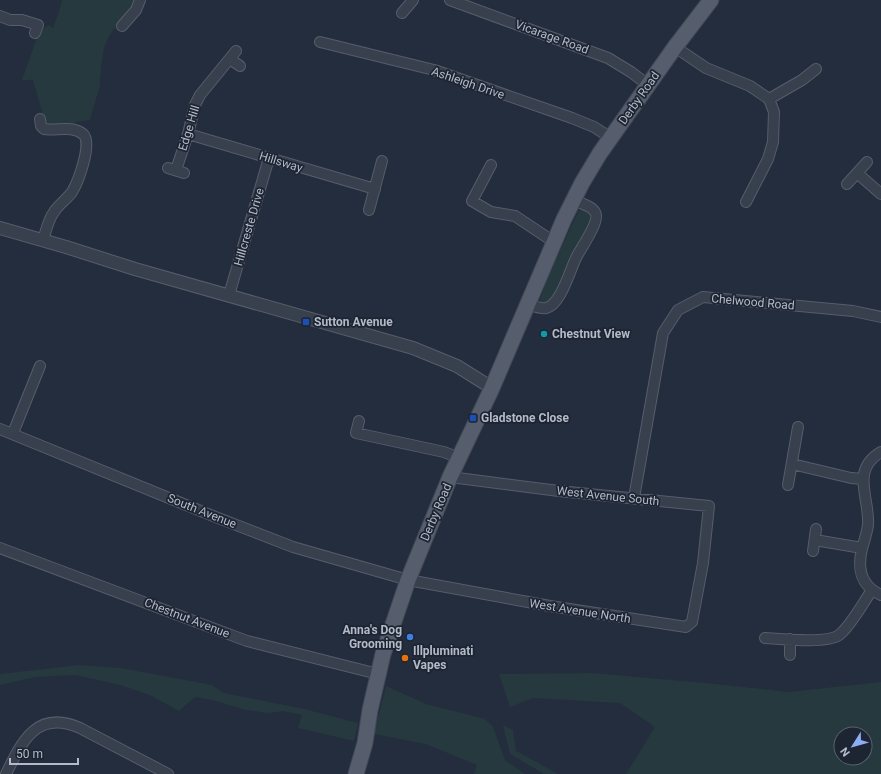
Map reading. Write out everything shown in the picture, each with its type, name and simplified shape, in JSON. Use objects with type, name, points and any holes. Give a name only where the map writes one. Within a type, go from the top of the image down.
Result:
[{"type":"main road","name":"Derby Road","points":[[356,774],[365,743],[366,729],[378,674],[385,648],[408,580],[450,477],[492,388],[554,242],[589,171],[674,47],[711,0]]},
{"type":"street","points":[[122,26],[136,10],[140,0]]},
{"type":"street","points":[[402,13],[413,0]]},
{"type":"street","name":"Vicarage Road","points":[[450,0],[608,58],[632,72],[648,85]]},
{"type":"street","points":[[0,16],[10,20],[22,20],[38,24],[35,33]]},
{"type":"street","name":"Ashleigh Drive","points":[[320,42],[434,70],[572,118],[594,127],[611,138]]},
{"type":"street","points":[[674,47],[706,68],[750,86],[769,99],[774,112],[773,142],[768,159],[746,202]]},
{"type":"street","name":"Edge Hill","points":[[176,171],[188,134],[193,111],[200,95],[233,55],[240,66]]},
{"type":"street","points":[[769,99],[802,80],[816,68]]},
{"type":"street","points":[[40,119],[41,126],[44,129],[78,131],[83,135],[87,143],[75,187],[54,211],[43,240]]},
{"type":"street","name":"Hillsway","points":[[188,134],[374,190]]},
{"type":"street","name":"Hillcreste Drive","points":[[229,295],[269,158]]},
{"type":"street","points":[[369,210],[382,161]]},
{"type":"street","points":[[847,184],[867,162]]},
{"type":"street","points":[[491,165],[472,201],[491,212],[515,216],[554,242]]},
{"type":"street","points":[[857,173],[881,194]]},
{"type":"street","points":[[528,304],[539,308],[552,306],[557,300],[576,257],[589,236],[595,220],[596,212],[574,200]]},
{"type":"street","points":[[0,228],[135,269],[414,348],[457,366],[492,388]]},
{"type":"street","name":"Chelwood Road","points":[[634,498],[663,333],[678,310],[703,297],[853,311],[881,316]]},
{"type":"street","points":[[13,433],[40,366]]},
{"type":"street","points":[[359,421],[356,433],[444,452],[459,458]]},
{"type":"street","points":[[788,485],[798,427]]},
{"type":"street","name":"South Avenue","points":[[0,428],[206,513],[293,547],[408,580]]},
{"type":"street","points":[[765,638],[829,639],[838,636],[846,628],[873,590],[863,579],[859,566],[868,526],[863,479],[865,469],[869,462],[881,452]]},
{"type":"street","points":[[792,464],[851,478],[863,479]]},
{"type":"street","name":"West Avenue South","points":[[450,477],[559,491],[709,506],[703,564]]},
{"type":"street","points":[[813,551],[816,529]]},
{"type":"street","points":[[814,540],[862,548]]},
{"type":"street","name":"Chestnut Avenue","points":[[0,548],[247,641],[378,674]]},
{"type":"street","name":"West Avenue North","points":[[408,580],[550,606],[686,627],[692,622],[703,564]]},
{"type":"street","points":[[790,639],[790,655]]},
{"type":"street","points":[[6,774],[28,734],[45,723],[54,722],[72,724],[168,774]]},
{"type":"green space","points":[[62,0],[135,0],[130,10],[109,36],[105,44],[102,57],[100,85],[90,120],[75,122],[75,128],[49,127],[42,120],[42,111],[33,80],[22,80],[39,32],[49,25],[53,28]]},
{"type":"green space","points":[[581,209],[591,214],[591,221],[566,267],[551,301],[547,304],[539,303],[557,257],[578,212]]},
{"type":"green space","points":[[80,665],[121,668],[212,685],[224,693],[304,709],[358,723],[354,741],[298,728],[302,715],[284,711],[268,713],[246,710],[212,700],[195,697],[179,711],[150,695],[120,685],[76,675],[35,677],[0,685],[0,674]]},
{"type":"green space","points":[[592,673],[789,692],[881,682],[881,774],[626,774],[655,727],[620,703],[533,698],[510,707],[499,674]]},
{"type":"green space","points":[[386,686],[426,704],[485,719],[493,727],[505,760],[525,774],[474,774],[477,765],[426,744],[374,734]]},
{"type":"green space","points":[[503,725],[513,730],[516,751],[558,774],[544,774],[510,754]]},
{"type":"place","name":"Sutton Avenue","points":[[306,322]]},
{"type":"place","name":"Chestnut View","points":[[544,334]]},
{"type":"place","name":"Gladstone Close","points":[[473,418]]},
{"type":"place","name":"Anna's Dog Grooming","points":[[410,637]]},
{"type":"place","name":"Illpluminati Vapes","points":[[405,658]]}]
